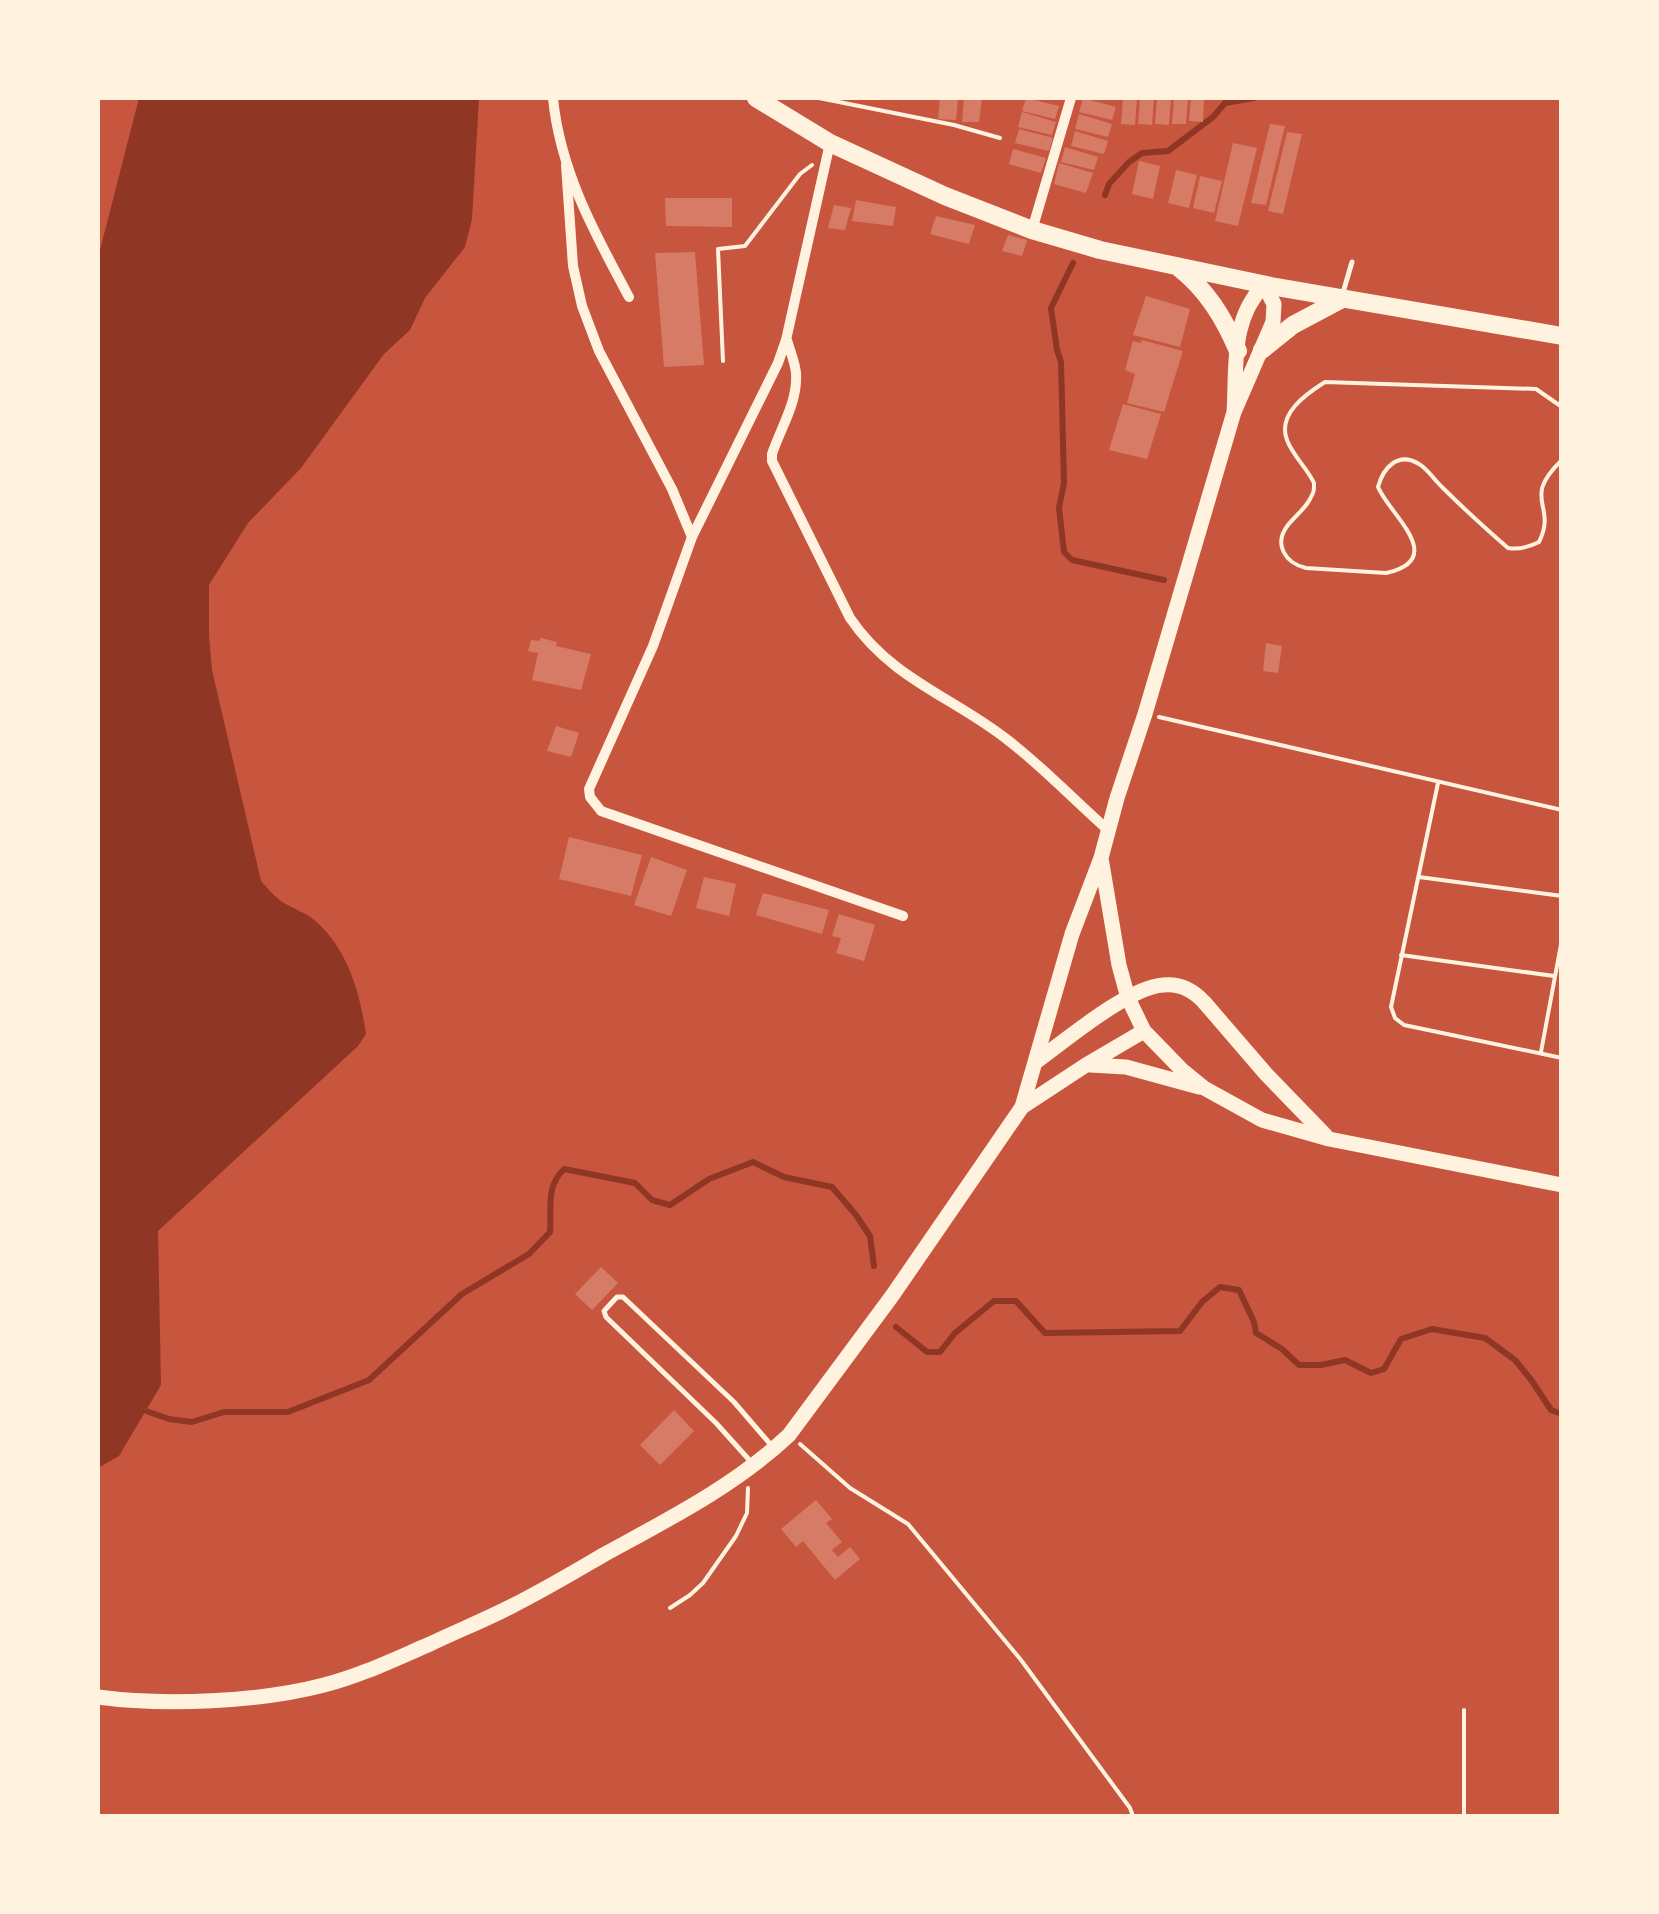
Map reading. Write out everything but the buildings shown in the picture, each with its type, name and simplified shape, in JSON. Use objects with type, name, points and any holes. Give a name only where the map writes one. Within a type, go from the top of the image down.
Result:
[{"type":"main road","points":[[756,98],[776,104],[827,151],[1032,230],[1100,250],[1264,284],[1556,333]]},
{"type":"main road","points":[[1175,264],[1210,298],[1238,351]]},
{"type":"main road","points":[[98,1697],[244,1697],[324,1685],[396,1659],[513,1606],[688,1508],[752,1467],[789,1435],[885,1306],[1022,1107],[1234,412],[1272,329],[1274,304],[1264,284]]},
{"type":"main road","points":[[1234,412],[1238,338],[1246,308],[1264,284]]},
{"type":"main road","points":[[1262,350],[1293,325],[1342,298]]},
{"type":"main road","points":[[1101,858],[1128,998],[1144,1030],[1204,1088],[1262,1120],[1329,1139],[1562,1184]]},
{"type":"main road","points":[[1037,1061],[1128,998],[1164,984],[1183,987],[1195,993],[1329,1139]]},
{"type":"main road","points":[[1022,1107],[1144,1030]]},
{"type":"main road","points":[[1086,1065],[1136,1070],[1204,1088]]},
{"type":"street","points":[[553,98],[566,165],[573,266],[582,306],[599,351],[672,490],[692,537]]},
{"type":"street","points":[[1032,230],[1071,98]]},
{"type":"street","points":[[827,151],[778,363],[692,537],[653,646],[589,789],[601,812],[903,916]]},
{"type":"street","points":[[566,165],[590,226],[629,298]]},
{"type":"street","points":[[786,340],[796,370],[795,387],[772,462],[850,618],[882,656],[938,697],[1010,741],[1108,830]]},
{"type":"lane","points":[[1342,298],[1352,262]]},
{"type":"lane","points":[[752,1467],[716,1423],[606,1318],[604,1311],[617,1297],[623,1296],[734,1402],[774,1450]]},
{"type":"path","points":[[818,98],[1000,138]]},
{"type":"path","points":[[723,361],[718,249],[745,246],[800,174],[827,151]]},
{"type":"path","points":[[1562,407],[1536,390],[1325,382],[1298,403],[1286,422],[1288,442],[1314,483],[1309,502],[1283,532],[1283,553],[1306,568],[1386,573],[1406,564],[1412,557],[1413,540],[1378,487],[1386,467],[1397,460],[1408,460],[1425,468],[1508,548],[1531,546],[1539,542],[1546,522],[1540,488],[1562,460]]},
{"type":"path","points":[[1144,714],[1562,810]]},
{"type":"path","points":[[1438,783],[1391,1008],[1395,1018],[1400,1023],[1562,1058]]},
{"type":"path","points":[[1418,877],[1562,896]]},
{"type":"path","points":[[1540,1052],[1562,939]]},
{"type":"path","points":[[1401,956],[1554,976]]},
{"type":"path","points":[[789,1435],[850,1488],[908,1524],[1020,1660],[1133,1816]]},
{"type":"path","points":[[670,1608],[702,1583],[744,1523],[752,1467]]},
{"type":"path","points":[[1464,1710],[1464,1816]]},
{"type":"shaded area","points":[[139,98],[479,98],[472,219],[465,247],[425,298],[410,330],[384,354],[301,468],[248,523],[209,585],[212,670],[261,881],[281,901],[313,919],[335,943],[356,987],[366,1034],[358,1046],[158,1231],[161,1385],[119,1456],[98,1468],[98,258]]},
{"type":"waterway","points":[[1105,195],[1109,184],[1142,153],[1168,151],[1225,103],[1254,98]]},
{"type":"waterway","points":[[1073,263],[1051,308],[1061,362],[1064,483],[1059,508],[1064,552],[1072,560],[1164,580]]},
{"type":"waterway","points":[[146,1411],[192,1422],[224,1412],[288,1412],[369,1380],[462,1294],[529,1254],[550,1232],[552,1191],[564,1169],[635,1183],[652,1200],[670,1205],[709,1179],[753,1162],[784,1177],[832,1187],[870,1236],[874,1266]]},
{"type":"waterway","points":[[896,1327],[927,1352],[940,1352],[955,1333],[994,1301],[1016,1301],[1045,1333],[1180,1331],[1202,1302],[1220,1287],[1239,1290],[1256,1333],[1299,1365],[1345,1360],[1371,1373],[1384,1369],[1401,1339],[1432,1329],[1485,1338],[1515,1360],[1551,1410],[1562,1414]]}]
